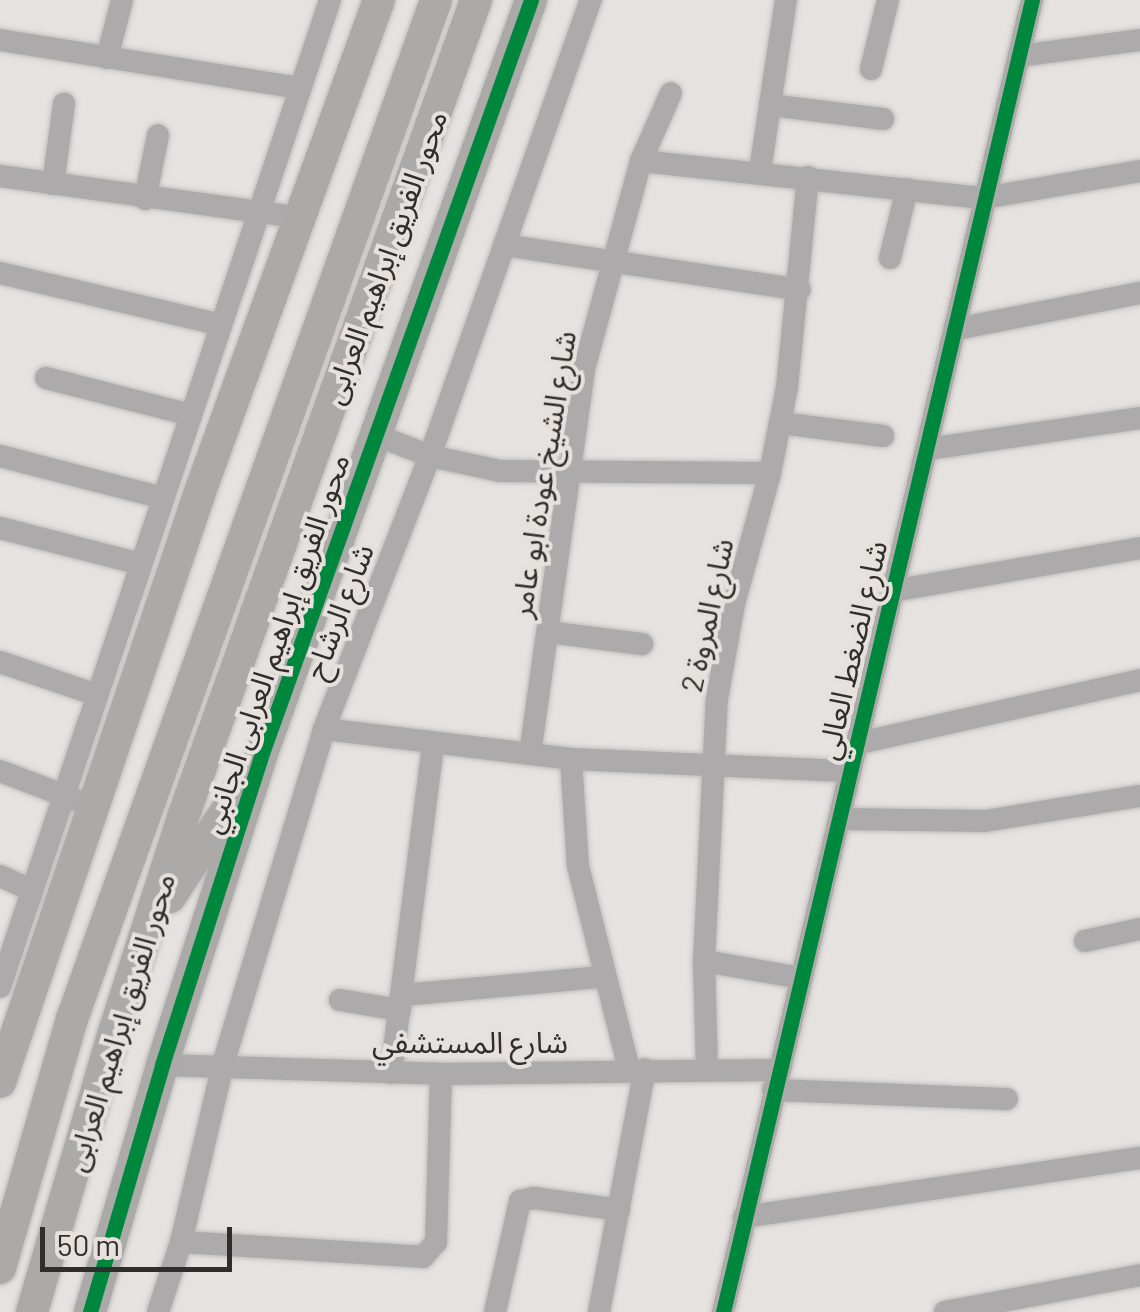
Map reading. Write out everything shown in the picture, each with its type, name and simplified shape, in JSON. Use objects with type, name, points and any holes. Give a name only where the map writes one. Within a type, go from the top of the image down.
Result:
[{"type":"main road","points":[[0,1082],[77,801],[302,218],[379,0]]},
{"type":"main road","name":"محور الفريق إبراهيم العرابى","points":[[0,1268],[72,1019],[436,0]]},
{"type":"main road","name":"محور الفريق إبراهيم العرابى","points":[[32,1312],[145,934],[476,0]]},
{"type":"main road","name":"محور الفريق إبراهيم العرابى الجانبي","points":[[90,1312],[162,1065],[260,759],[531,0]]},
{"type":"main road","points":[[145,934],[260,759]]},
{"type":"street","points":[[107,58],[122,0]]},
{"type":"street","points":[[0,986],[32,890],[77,801],[97,695],[330,0]]},
{"type":"street","name":"شارع الرشاح","points":[[158,1312],[181,1242],[224,1064],[324,729],[430,456],[591,0]]},
{"type":"street","points":[[760,171],[786,0]]},
{"type":"street","points":[[871,69],[888,0]]},
{"type":"street","name":"شارع الضغط العالي","points":[[723,1312],[1032,0]]},
{"type":"street","points":[[0,40],[300,88]]},
{"type":"street","points":[[1019,56],[1140,40]]},
{"type":"street","name":"شارع الشيخ عودة ابو عامر","points":[[530,754],[584,369],[641,160],[671,93]]},
{"type":"street","points":[[53,184],[64,104]]},
{"type":"street","points":[[770,104],[883,119]]},
{"type":"street","points":[[145,199],[158,135]]},
{"type":"street","points":[[641,160],[984,198],[1140,171]]},
{"type":"street","points":[[0,176],[302,218]]},
{"type":"street","name":"شارع المروة 2","points":[[706,1070],[704,961],[717,699],[727,636],[780,423],[800,290],[808,177]]},
{"type":"street","points":[[890,258],[906,189]]},
{"type":"street","points":[[504,245],[800,290]]},
{"type":"street","points":[[0,273],[221,325]]},
{"type":"street","points":[[956,329],[1140,293]]},
{"type":"street","points":[[46,378],[190,415]]},
{"type":"street","points":[[928,450],[1140,418]]},
{"type":"street","points":[[780,423],[883,436]]},
{"type":"street","points":[[376,435],[430,456],[500,471],[770,473]]},
{"type":"street","points":[[0,456],[163,498]]},
{"type":"street","points":[[0,528],[141,564]]},
{"type":"street","points":[[892,591],[1140,548]]},
{"type":"street","points":[[548,632],[642,644]]},
{"type":"street","points":[[0,662],[97,695]]},
{"type":"street","points":[[859,743],[1140,680]]},
{"type":"street","points":[[324,729],[572,759],[850,770]]},
{"type":"street","points":[[390,1073],[402,1003],[432,745]]},
{"type":"street","points":[[572,759],[578,866],[602,977],[637,1069],[618,1210],[599,1312]]},
{"type":"street","points":[[0,771],[77,801]]},
{"type":"street","points":[[839,819],[984,821],[1140,796]]},
{"type":"street","points":[[0,876],[32,890]]},
{"type":"street","points":[[1085,942],[1140,930]]},
{"type":"street","points":[[704,961],[801,978]]},
{"type":"street","points":[[340,1000],[402,1003],[602,977]]},
{"type":"street","name":"شارع المستشفي","points":[[162,1065],[224,1064],[440,1074],[706,1070],[776,1080],[1006,1099]]},
{"type":"street","points":[[181,1242],[423,1257],[436,1242],[440,1074]]},
{"type":"street","points":[[744,1217],[1140,1158]]},
{"type":"street","points":[[495,1312],[520,1201],[534,1198],[618,1210]]},
{"type":"street","points":[[945,1312],[1140,1276]]},
{"type":"cycle path","points":[[90,1312],[162,1065],[260,759],[531,0]]},
{"type":"cycle path","points":[[723,1312],[1032,0]]}]
